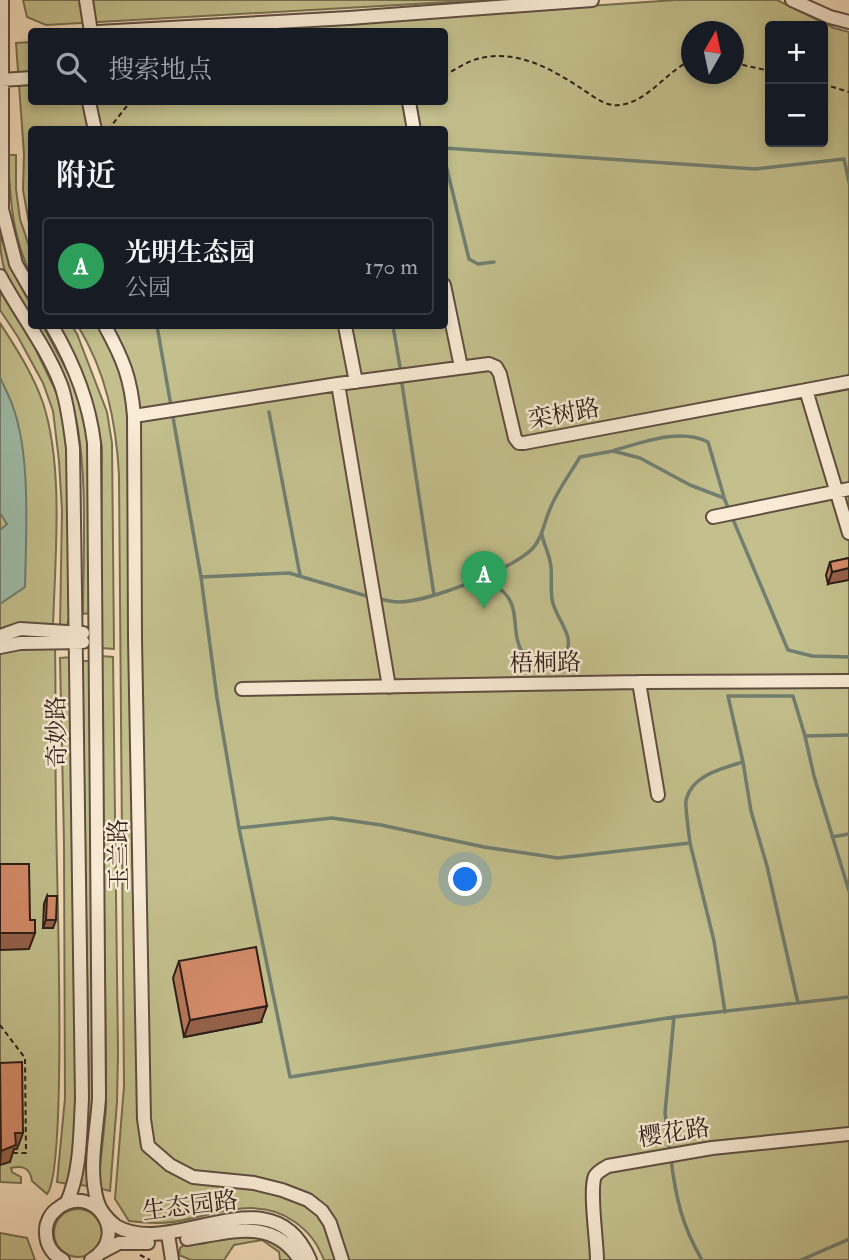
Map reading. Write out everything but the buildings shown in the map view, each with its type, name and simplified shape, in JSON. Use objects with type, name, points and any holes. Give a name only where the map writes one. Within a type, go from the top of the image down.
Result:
[{"type":"street","points":[[2,0],[2,209],[16,264],[28,285]]},
{"type":"street","points":[[86,0],[90,28]]},
{"type":"street","points":[[170,28],[592,0]]},
{"type":"street","points":[[792,0],[830,17],[849,22]]},
{"type":"street","points":[[1,89],[28,79]]},
{"type":"street","points":[[90,105],[94,126]]},
{"type":"street","points":[[410,105],[413,126]]},
{"type":"street","name":"奇妙路","points":[[0,276],[28,325]]},
{"type":"street","points":[[448,304],[461,367]]},
{"type":"street","name":"奇妙路","points":[[31,329],[47,354],[61,386],[73,448],[82,1099],[75,1182],[67,1202]]},
{"type":"street","name":"奇妙路","points":[[54,329],[79,380],[92,426],[95,481],[99,1098],[94,1182],[97,1201],[109,1235],[97,1256]]},
{"type":"street","name":"玉兰路","points":[[107,329],[121,354],[131,384],[134,416],[135,639],[144,1105],[148,1146],[170,1165],[193,1177],[254,1183],[308,1200],[322,1211],[330,1223],[342,1260]]},
{"type":"street","points":[[346,329],[356,382]]},
{"type":"street","name":"栾树路","points":[[134,416],[489,364],[496,367],[500,374],[512,432],[519,443],[849,382]]},
{"type":"street","points":[[338,384],[389,687]]},
{"type":"street","points":[[806,390],[843,491],[849,533]]},
{"type":"street","points":[[713,517],[843,491]]},
{"type":"street","points":[[0,636],[20,629],[77,638]]},
{"type":"street","points":[[0,647],[94,638]]},
{"type":"street","name":"梧桐路","points":[[242,688],[849,681]]},
{"type":"street","points":[[639,682],[658,795]]},
{"type":"street","name":"樱花路","points":[[597,1260],[592,1186],[596,1173],[608,1166],[712,1148],[849,1135]]},
{"type":"street","points":[[63,1260],[52,1251],[46,1233],[51,1214],[67,1202]]},
{"type":"street","name":"生态园路","points":[[67,1202],[88,1203],[126,1232],[168,1238],[228,1222],[260,1220],[282,1227],[293,1235],[310,1260]]},
{"type":"street","name":"生态园路","points":[[97,1256],[113,1245],[125,1241],[251,1230],[275,1236],[292,1248],[300,1260]]},
{"type":"street","points":[[168,1238],[172,1260]]},
{"type":"path","points":[[448,74],[476,59],[511,57],[548,69],[604,104],[615,106],[627,104],[642,96],[681,65]]},
{"type":"path","points":[[744,65],[765,70]]},
{"type":"path","points":[[828,86],[849,92]]},
{"type":"path","points":[[111,126],[128,105]]},
{"type":"path","points":[[0,1025],[25,1058],[26,1153],[10,1153]]},
{"type":"path","points":[[139,1255],[150,1260]]},
{"type":"shaded area","points":[[23,0],[485,0],[46,25],[27,17]]},
{"type":"shaded area","points":[[676,0],[777,0],[820,21],[765,21],[765,147],[828,147],[828,25],[849,32],[849,1260],[324,1260],[319,1248],[300,1226],[281,1214],[266,1209],[235,1209],[162,1223],[129,1221],[115,1199],[124,1086],[119,475],[108,398],[96,361],[80,329],[448,329],[448,126],[28,126],[28,218],[23,190],[24,154],[16,43],[28,42],[28,105],[448,105],[448,28],[270,28]]},
{"type":"shaded area","points":[[8,155],[16,155],[16,189],[20,219],[28,243],[28,268],[16,231]]},
{"type":"shaded area","points":[[0,235],[15,275],[28,299],[28,315],[5,271]]},
{"type":"shaded area","points":[[0,291],[34,346],[59,398],[68,440],[71,607],[67,627],[60,629],[62,510],[53,411],[43,383],[0,310]]},
{"type":"shaded area","points":[[0,323],[29,372],[43,403],[50,428],[56,484],[53,626],[33,625],[34,647],[55,646],[59,1076],[53,1173],[47,1194],[32,1181],[28,1170],[22,1167],[11,1168],[12,1172],[21,1177],[21,1183],[0,1182]]},
{"type":"shaded area","points":[[37,329],[45,329],[73,382],[85,419],[89,452],[90,613],[83,614],[82,462],[73,403],[54,357]]},
{"type":"shaded area","points":[[60,329],[74,329],[77,334],[107,412],[112,443],[114,649],[101,648],[102,447],[95,415],[73,355]]},
{"type":"shaded area","points":[[0,377],[12,403],[23,448],[26,520],[25,587],[0,604],[0,530],[7,524],[0,513]]},
{"type":"shaded area","points":[[101,656],[113,657],[118,1053],[110,1191],[98,1188],[106,1109]]},
{"type":"shaded area","points":[[72,657],[76,1124],[68,1184],[57,1182],[65,1098],[60,658]]},
{"type":"shaded area","points":[[82,661],[89,661],[95,1104],[87,1186],[81,1185],[89,1093]]},
{"type":"shaded area","points":[[78,1209],[95,1216],[102,1233],[95,1250],[78,1257],[61,1250],[54,1233],[61,1216]]},
{"type":"shaded area","points":[[0,1233],[27,1238],[35,1260],[0,1260]]},
{"type":"shaded area","points":[[244,1235],[272,1242],[294,1260],[280,1260],[279,1252],[262,1240],[234,1245],[224,1260],[191,1260],[179,1255],[180,1248],[184,1245]]},
{"type":"waterway","points":[[448,148],[755,169],[844,159],[849,182]]},
{"type":"waterway","points":[[448,173],[469,259],[478,264],[494,262]]},
{"type":"waterway","points":[[158,329],[201,577],[217,698],[239,828],[332,818],[558,858],[690,843],[686,803],[689,791],[709,774],[743,762],[728,696],[793,696],[805,736],[849,735]]},
{"type":"waterway","points":[[394,329],[400,367]]},
{"type":"waterway","points":[[402,384],[434,595]]},
{"type":"waterway","points":[[269,412],[300,575]]},
{"type":"waterway","points":[[615,450],[674,436],[708,442],[724,497]]},
{"type":"waterway","points":[[377,598],[399,602],[429,597],[469,583],[523,556],[539,539],[553,502],[580,457],[613,451],[640,458],[690,485],[724,498],[788,650],[812,656],[849,657]]},
{"type":"waterway","points":[[479,577],[496,586],[512,605],[520,649],[528,661],[556,664],[563,658],[568,643],[552,599],[551,566],[542,535]]},
{"type":"waterway","points":[[201,577],[289,573],[370,597]]},
{"type":"waterway","points":[[805,736],[814,776],[849,891]]},
{"type":"waterway","points":[[743,762],[751,811],[767,866],[798,1003]]},
{"type":"waterway","points":[[239,828],[290,1077],[674,1017],[849,997]]},
{"type":"waterway","points":[[832,837],[849,834]]},
{"type":"waterway","points":[[690,843],[714,941],[725,1012]]},
{"type":"waterway","points":[[670,1152],[665,1113],[674,1017]]},
{"type":"waterway","points":[[671,1160],[681,1212],[702,1260]]},
{"type":"waterway","points":[[801,1260],[849,1239]]},
{"type":"place","name":"光明生态园","points":[[484,609]]}]
